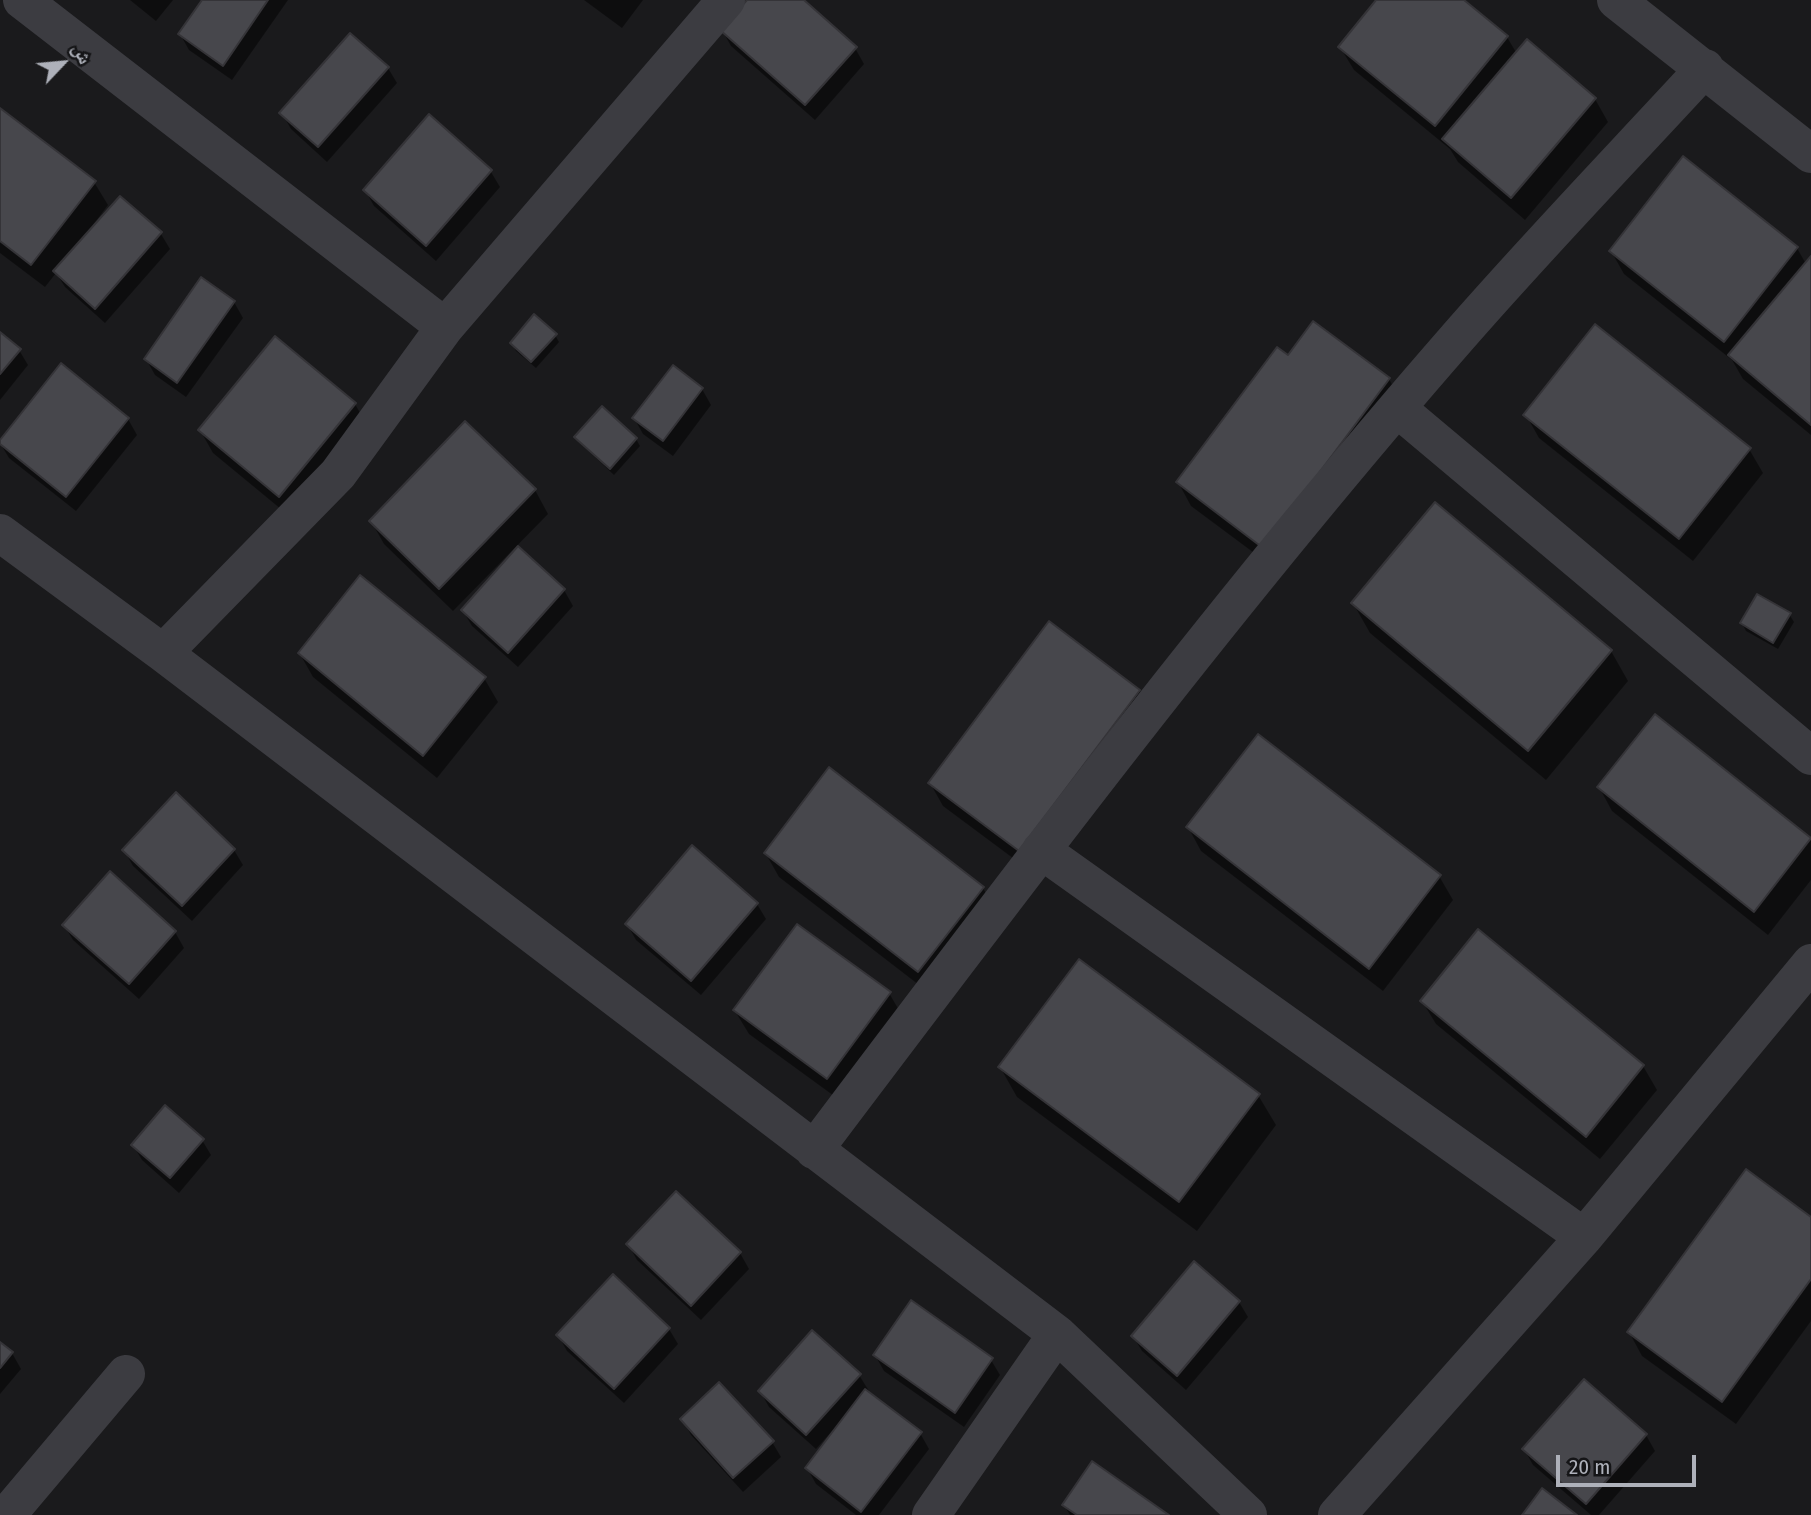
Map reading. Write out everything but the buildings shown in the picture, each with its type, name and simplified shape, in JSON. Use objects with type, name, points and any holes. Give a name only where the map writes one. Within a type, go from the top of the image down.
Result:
[{"type":"street","points":[[22,0],[445,327]]},
{"type":"street","points":[[163,653],[338,474],[445,327],[726,0]]},
{"type":"street","points":[[1616,0],[1811,154]]},
{"type":"street","points":[[814,1150],[1041,850],[1253,581],[1457,338],[1705,68]]},
{"type":"street","points":[[1398,409],[1811,756]]},
{"type":"street","points":[[0,533],[163,653],[1057,1334],[1248,1515]]},
{"type":"street","points":[[1041,850],[1584,1237]]},
{"type":"street","points":[[1336,1515],[1584,1237],[1811,963]]},
{"type":"street","points":[[931,1515],[1057,1334]]},
{"type":"street","points":[[7,1515],[126,1374]]}]
